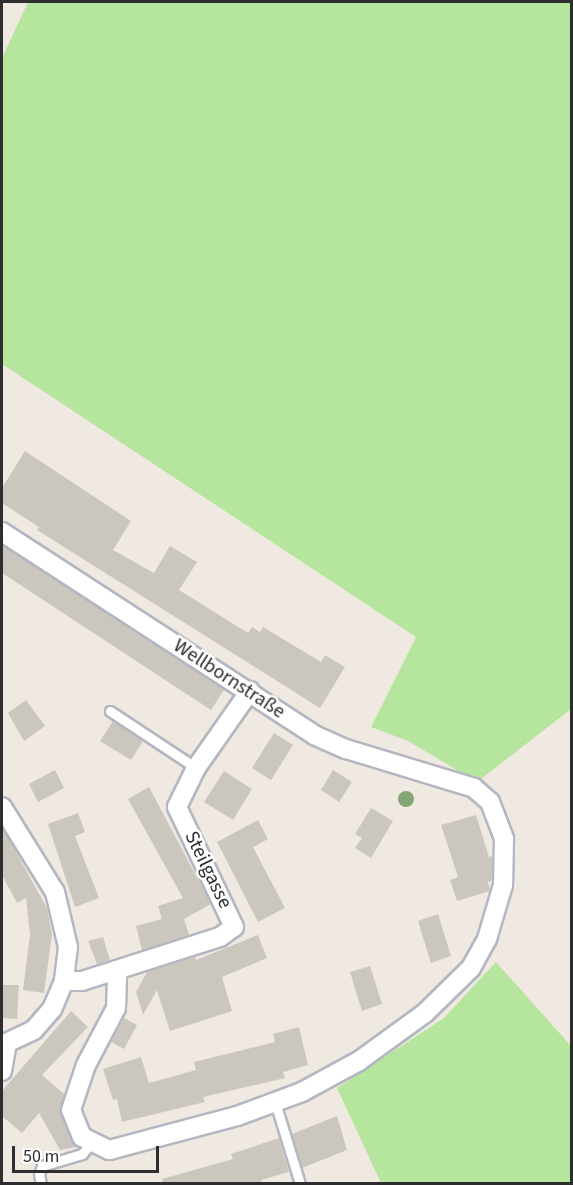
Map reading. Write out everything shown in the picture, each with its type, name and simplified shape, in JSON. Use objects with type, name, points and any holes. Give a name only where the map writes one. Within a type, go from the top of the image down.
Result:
[{"type":"street","name":"Wellbornstraße","points":[[2,532],[250,691],[314,735],[346,749],[474,788],[490,802],[497,818],[506,862],[495,917],[471,968],[425,1013],[387,1042],[333,1076],[275,1102]]},
{"type":"street","name":"Steilgasse","points":[[64,981],[82,981],[117,970],[220,937],[234,927],[177,807],[178,797],[196,768],[250,691]]},
{"type":"street","points":[[2,807],[45,873],[61,906],[68,947],[64,981],[44,1020],[4,1045],[2,1071]]},
{"type":"street","points":[[117,970],[116,1008],[72,1100],[76,1129],[90,1144],[119,1150],[275,1102]]},
{"type":"lane","points":[[110,711],[196,768]]},
{"type":"lane","points":[[275,1102],[300,1184]]},
{"type":"lane","points":[[41,1184],[39,1174],[42,1166],[82,1154],[90,1144]]},
{"type":"green space","points":[[28,2],[571,2],[571,709],[477,782],[408,741],[371,727],[416,637],[2,364],[2,58]]},
{"type":"green space","points":[[496,962],[571,1046],[571,1183],[381,1183],[337,1088],[444,1018]]},
{"type":"building","points":[[25,451],[131,521],[113,550],[154,573],[170,546],[197,562],[179,590],[248,633],[252,627],[260,632],[263,627],[321,662],[325,655],[345,667],[320,708],[37,530],[39,527],[2,503],[2,488]]},
{"type":"building","points":[[2,545],[224,690],[211,710],[2,573]]},
{"type":"building","points":[[26,700],[45,726],[24,741],[8,713]]},
{"type":"building","points":[[113,721],[143,741],[131,760],[100,741]]},
{"type":"building","points":[[274,733],[293,745],[271,780],[252,768]]},
{"type":"building","points":[[55,770],[64,788],[38,802],[29,784]]},
{"type":"building","points":[[333,770],[352,782],[339,802],[321,790]]},
{"type":"building","points":[[224,771],[252,789],[233,820],[204,802]]},
{"type":"building","points":[[149,787],[211,904],[184,919],[189,935],[142,950],[136,926],[162,919],[158,906],[183,898],[128,799]]},
{"type":"building","points":[[371,808],[393,821],[371,858],[355,848],[362,838],[355,834]]},
{"type":"building","points":[[78,813],[85,832],[75,836],[99,898],[75,907],[48,824]]},
{"type":"building","points":[[476,815],[489,857],[492,856],[492,881],[488,882],[490,891],[457,901],[450,880],[458,877],[441,825]]},
{"type":"building","points":[[258,820],[268,839],[253,847],[285,908],[258,922],[217,842]]},
{"type":"building","points":[[2,827],[47,908],[52,934],[44,993],[23,990],[30,935],[26,898],[17,903],[2,875]]},
{"type":"building","points":[[438,914],[451,956],[431,963],[418,921]]},
{"type":"building","points":[[258,935],[267,958],[222,977],[232,1011],[170,1031],[157,990],[143,1015],[136,992],[147,972],[195,957],[196,960]]},
{"type":"building","points":[[103,937],[110,960],[97,964],[88,941]]},
{"type":"building","points":[[370,966],[382,1004],[362,1011],[350,972]]},
{"type":"building","points":[[2,985],[19,985],[17,1019],[2,1018]]},
{"type":"building","points":[[71,1011],[88,1027],[42,1075],[64,1094],[61,1114],[77,1147],[60,1150],[39,1113],[22,1133],[2,1116],[2,1091]]},
{"type":"building","points":[[124,1018],[137,1025],[124,1049],[111,1042]]},
{"type":"building","points":[[299,1027],[308,1065],[283,1072],[285,1078],[203,1097],[205,1102],[122,1122],[117,1099],[113,1100],[103,1069],[141,1057],[149,1083],[196,1070],[194,1062],[275,1042],[273,1034]]},
{"type":"building","points":[[337,1116],[347,1150],[302,1168],[292,1134]]},
{"type":"building","points":[[279,1138],[289,1172],[261,1180],[262,1184],[163,1184],[162,1179],[233,1159],[231,1154]]}]
